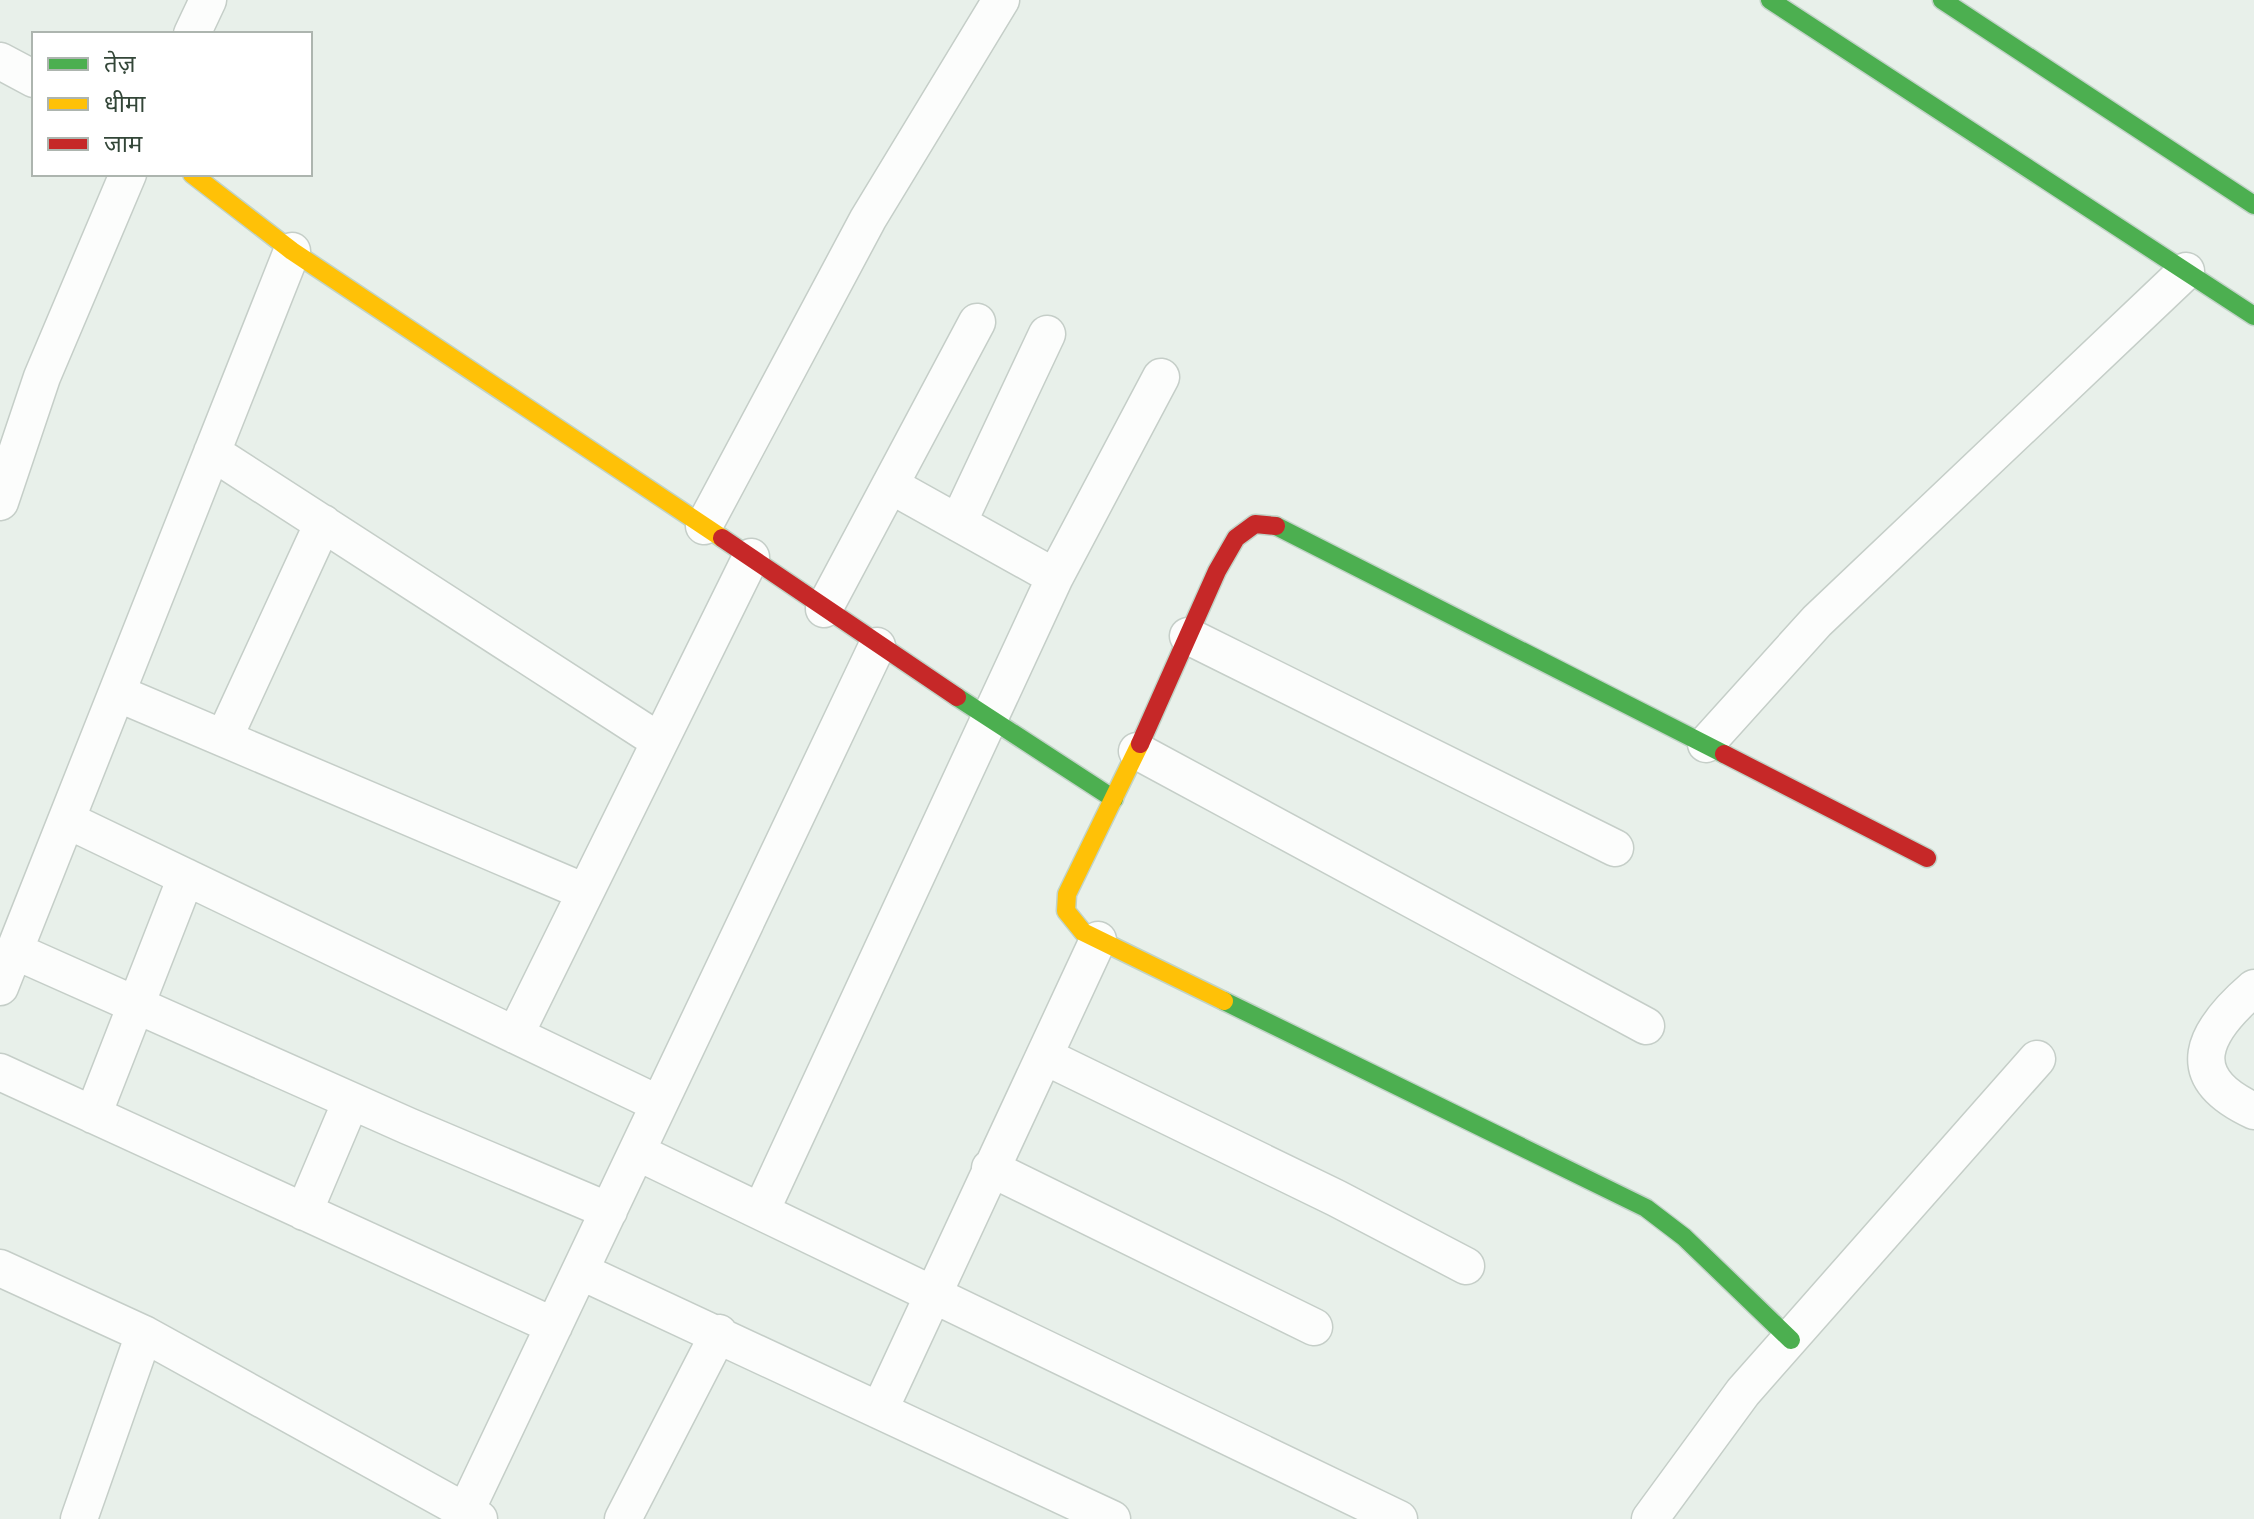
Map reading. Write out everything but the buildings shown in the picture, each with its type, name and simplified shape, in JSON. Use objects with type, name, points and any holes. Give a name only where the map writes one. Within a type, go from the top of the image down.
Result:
[{"type":"street","points":[[193,32],[208,0]]},
{"type":"street","points":[[704,526],[868,219],[1001,0]]},
{"type":"street","points":[[1770,0],[2254,316]]},
{"type":"street","points":[[1942,0],[2254,205]]},
{"type":"street","points":[[0,61],[32,78]]},
{"type":"street","points":[[0,502],[42,377],[127,176]]},
{"type":"street","points":[[195,176],[292,251],[751,557],[877,646],[1114,799]]},
{"type":"street","points":[[0,987],[292,251]]},
{"type":"street","points":[[1706,744],[1817,621],[2186,271]]},
{"type":"street","points":[[824,609],[977,322]]},
{"type":"street","points":[[958,523],[1047,334]]},
{"type":"street","points":[[761,1211],[1055,577],[1161,377]]},
{"type":"street","points":[[212,452],[659,741]]},
{"type":"street","points":[[890,485],[1055,577]]},
{"type":"street","points":[[224,738],[323,523]]},
{"type":"street","points":[[1791,1340],[1684,1237],[1646,1208],[1098,940],[1069,921],[1064,909],[1067,894],[1236,538],[1255,524],[1278,526],[1927,858]]},
{"type":"street","points":[[515,1035],[751,557]]},
{"type":"street","points":[[1188,636],[1615,848]]},
{"type":"street","points":[[0,1268],[144,1334],[469,1517],[554,1326],[877,646]]},
{"type":"street","points":[[117,693],[585,892]]},
{"type":"street","points":[[1137,751],[1646,1026]]},
{"type":"street","points":[[67,820],[659,1104]]},
{"type":"street","points":[[93,1115],[186,877]]},
{"type":"street","points":[[880,1409],[1098,940]]},
{"type":"street","points":[[15,951],[351,1101],[609,1211]]},
{"type":"street","points":[[2254,988],[2227,1010],[2210,1035],[2206,1062],[2217,1087],[2254,1111]]},
{"type":"street","points":[[1044,1056],[1336,1198],[1466,1266]]},
{"type":"street","points":[[1650,1519],[1708,1436],[2037,1059]]},
{"type":"street","points":[[0,1072],[554,1326]]},
{"type":"street","points":[[304,1212],[351,1101]]},
{"type":"street","points":[[637,1152],[1399,1519]]},
{"type":"street","points":[[990,1168],[1314,1327]]},
{"type":"street","points":[[580,1271],[719,1333],[1112,1519]]},
{"type":"street","points":[[623,1519],[719,1333]]},
{"type":"street","points":[[79,1519],[144,1334]]},
{"type":"traffic: fast","points":[[1770,0],[2254,316]]},
{"type":"traffic: fast","points":[[1942,0],[2254,205]]},
{"type":"traffic: fast","points":[[1276,526],[1724,754]]},
{"type":"traffic: fast","points":[[957,697],[1114,799]]},
{"type":"traffic: fast","points":[[1224,1001],[1646,1208],[1684,1237],[1791,1340]]},
{"type":"traffic: slow","points":[[195,176],[292,251],[722,538]]},
{"type":"traffic: slow","points":[[1140,744],[1067,894],[1066,911],[1083,932],[1224,1001]]},
{"type":"traffic: jam","points":[[1140,744],[1217,571],[1236,538],[1255,524],[1276,526]]},
{"type":"traffic: jam","points":[[722,538],[957,697]]},
{"type":"traffic: jam","points":[[1724,754],[1927,858]]}]
